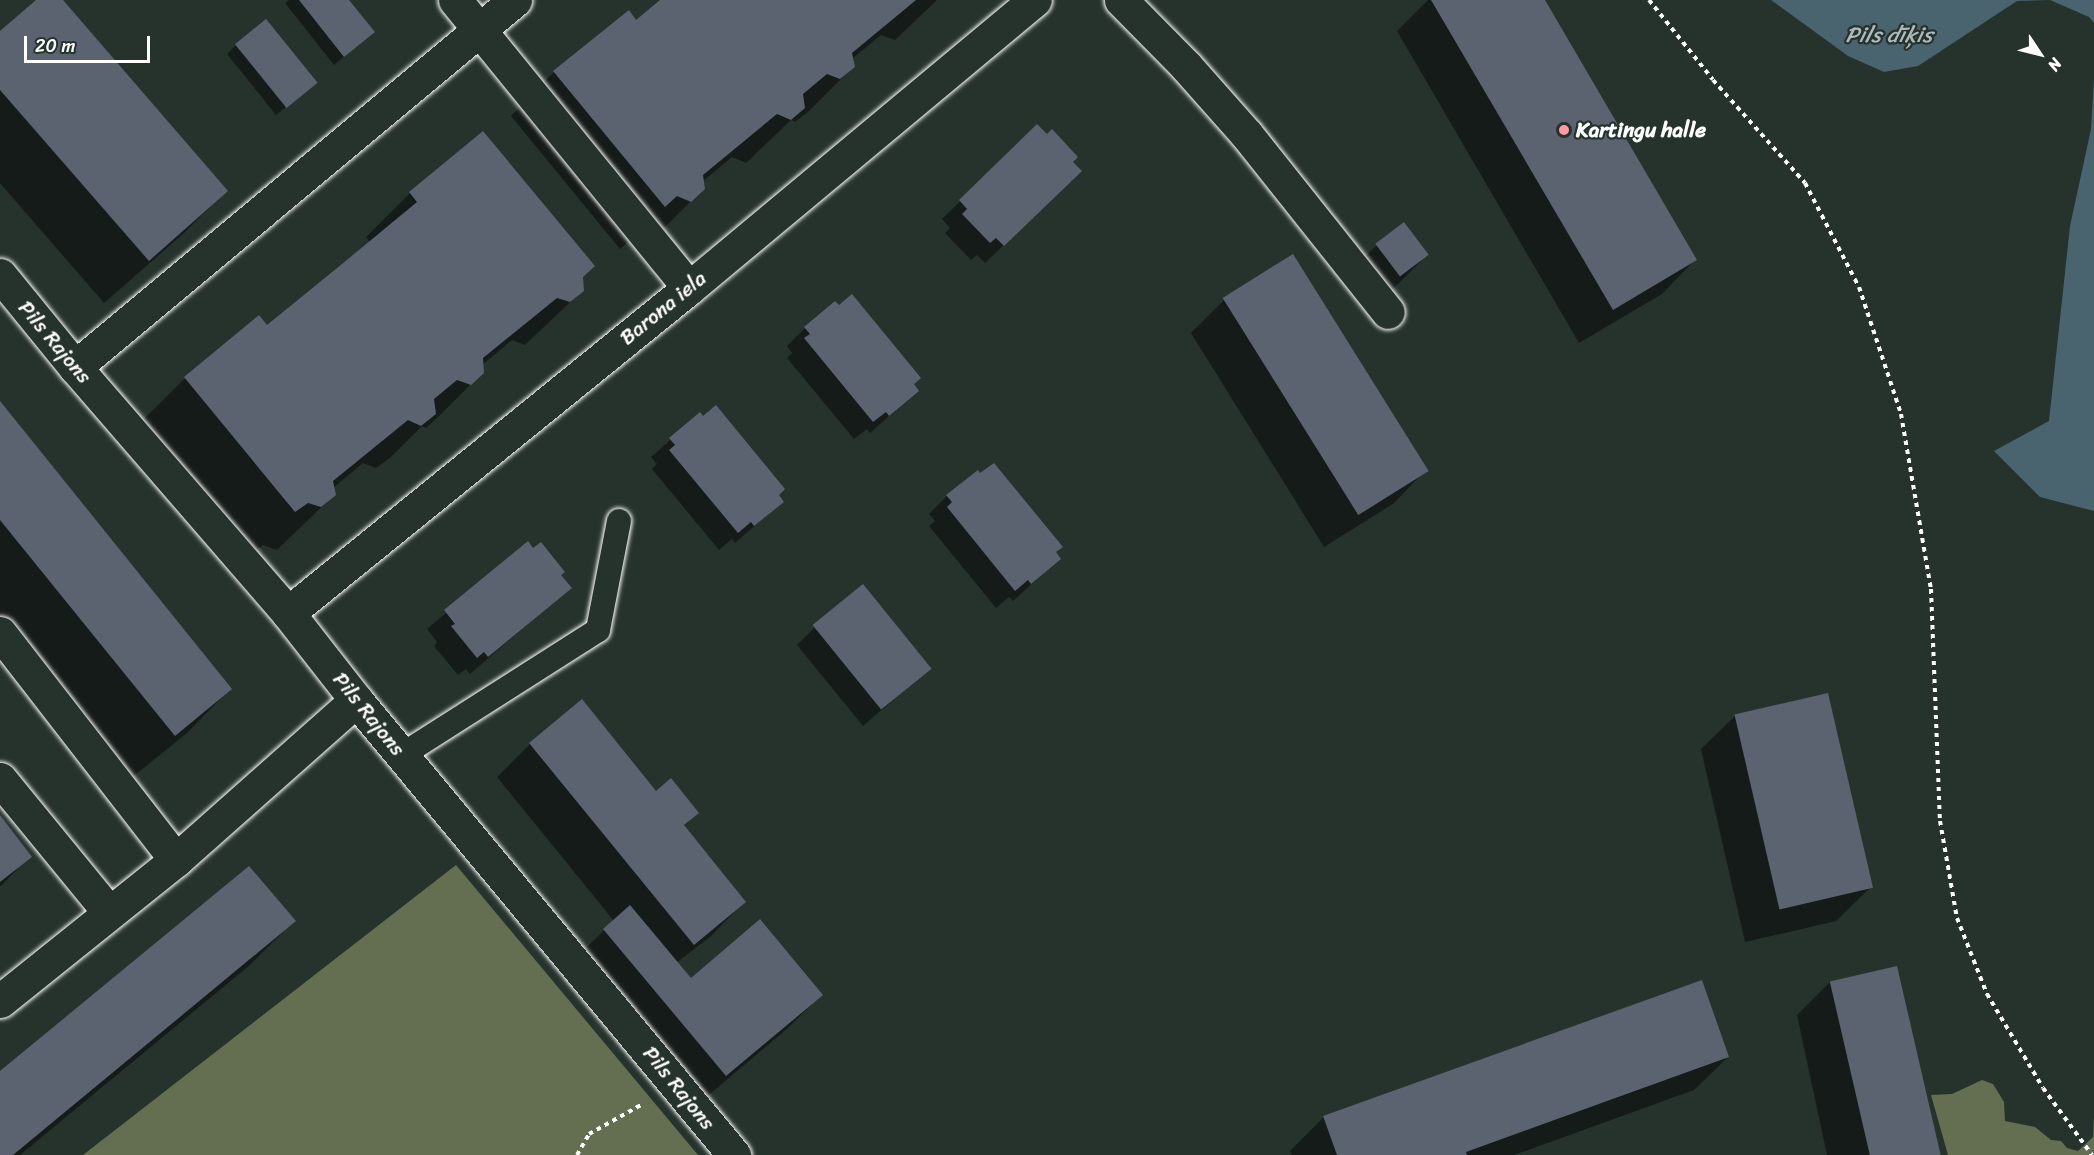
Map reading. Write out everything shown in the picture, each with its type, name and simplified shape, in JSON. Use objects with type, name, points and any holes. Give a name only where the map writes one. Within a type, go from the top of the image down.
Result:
[{"type":"street","points":[[455,0],[689,288]]},
{"type":"street","points":[[75,367],[515,0]]},
{"type":"street","name":"Barona iela","points":[[288,613],[689,288],[1035,0]]},
{"type":"street","points":[[1121,0],[1186,66],[1247,135],[1388,312]]},
{"type":"street","name":"Pils Rajons","points":[[0,275],[75,367],[288,613],[356,700],[734,1155]]},
{"type":"street","points":[[0,633],[176,860]]},
{"type":"street","points":[[0,1001],[176,860],[356,700]]},
{"type":"street","points":[[0,779],[109,912]]},
{"type":"lane","points":[[402,755],[598,630],[619,521]]},
{"type":"path","points":[[1649,0],[1713,80],[1805,183],[1859,287],[1901,414],[1931,589],[1940,821],[1957,918],[1988,994],[2043,1088],[2092,1155]]},
{"type":"path","points":[[577,1155],[589,1134],[678,1086]]},
{"type":"green space","points":[[456,865],[698,1155],[83,1155]]},
{"type":"green space","points":[[1982,1080],[1993,1084],[2004,1102],[2005,1121],[2035,1127],[2051,1140],[2061,1141],[2067,1148],[2078,1151],[2093,1137],[2094,1117],[2094,1155],[1948,1155],[1931,1095],[1952,1094]]},
{"type":"water","name":"Pils dīķis","points":[[1771,0],[2050,0],[2017,1],[1918,66],[1884,72],[1848,56]]},
{"type":"water","points":[[2050,0],[2094,0],[2094,23],[2089,17]]},
{"type":"water","points":[[2094,78],[2094,511],[2040,497],[1994,451],[2049,421],[2070,226],[2091,129]]},
{"type":"building","points":[[36,0],[63,0],[228,191],[149,261],[0,90],[0,31]]},
{"type":"building","points":[[299,0],[349,0],[375,32],[344,57]]},
{"type":"building","points":[[660,0],[916,0],[852,53],[855,67],[840,79],[827,74],[803,94],[805,108],[791,120],[777,114],[703,175],[705,189],[691,202],[677,196],[665,207],[553,71],[629,10],[636,20]]},
{"type":"building","name":"Kartingu halle","points":[[1431,0],[1545,0],[1697,260],[1613,310]]},
{"type":"building","points":[[266,19],[318,83],[287,108],[235,44]]},
{"type":"building","points":[[1037,124],[1047,134],[1052,129],[1078,157],[1073,162],[1082,171],[1004,246],[996,238],[990,243],[962,214],[967,209],[959,200]]},
{"type":"building","points":[[483,131],[595,266],[583,277],[584,291],[570,302],[557,298],[483,358],[484,373],[471,385],[457,380],[434,399],[436,414],[421,426],[408,420],[333,481],[336,495],[321,507],[308,503],[295,512],[184,377],[259,315],[267,325],[342,264],[417,202],[409,192]]},
{"type":"building","points":[[1404,222],[1429,255],[1400,276],[1375,244]]},
{"type":"building","points":[[1293,254],[1429,471],[1358,515],[1223,298]]},
{"type":"building","points":[[852,294],[921,378],[914,384],[919,391],[889,416],[886,412],[873,422],[804,338],[810,334],[804,327],[835,301],[839,305]]},
{"type":"building","points":[[0,401],[232,689],[175,736],[0,520]]},
{"type":"building","points":[[716,405],[785,489],[779,495],[784,502],[754,526],[751,522],[738,533],[669,450],[675,445],[669,438],[700,412],[703,416]]},
{"type":"building","points":[[994,463],[1063,547],[1056,552],[1061,559],[1031,584],[1028,580],[1015,591],[947,507],[952,502],[946,495],[978,470],[980,473]]},
{"type":"building","points":[[528,541],[533,548],[541,542],[565,572],[561,575],[572,588],[488,657],[484,652],[477,658],[451,626],[455,624],[444,610]]},
{"type":"building","points":[[863,584],[932,669],[881,710],[812,625]]},
{"type":"building","points":[[1828,693],[1873,888],[1779,909],[1734,715]]},
{"type":"building","points":[[582,699],[656,791],[671,778],[699,813],[684,825],[746,902],[694,945],[529,743]]},
{"type":"building","points":[[0,815],[32,857],[0,882]]},
{"type":"building","points":[[249,866],[296,921],[13,1155],[0,1155],[0,1071]]},
{"type":"building","points":[[630,905],[691,978],[760,919],[823,995],[726,1076],[603,929]]},
{"type":"building","points":[[1897,966],[1941,1155],[1870,1155],[1830,982]]},
{"type":"building","points":[[1702,980],[1729,1057],[1466,1152],[1467,1155],[1337,1155],[1323,1116]]},
{"type":"place","name":"Kartingu halle","points":[[1564,130]]}]
